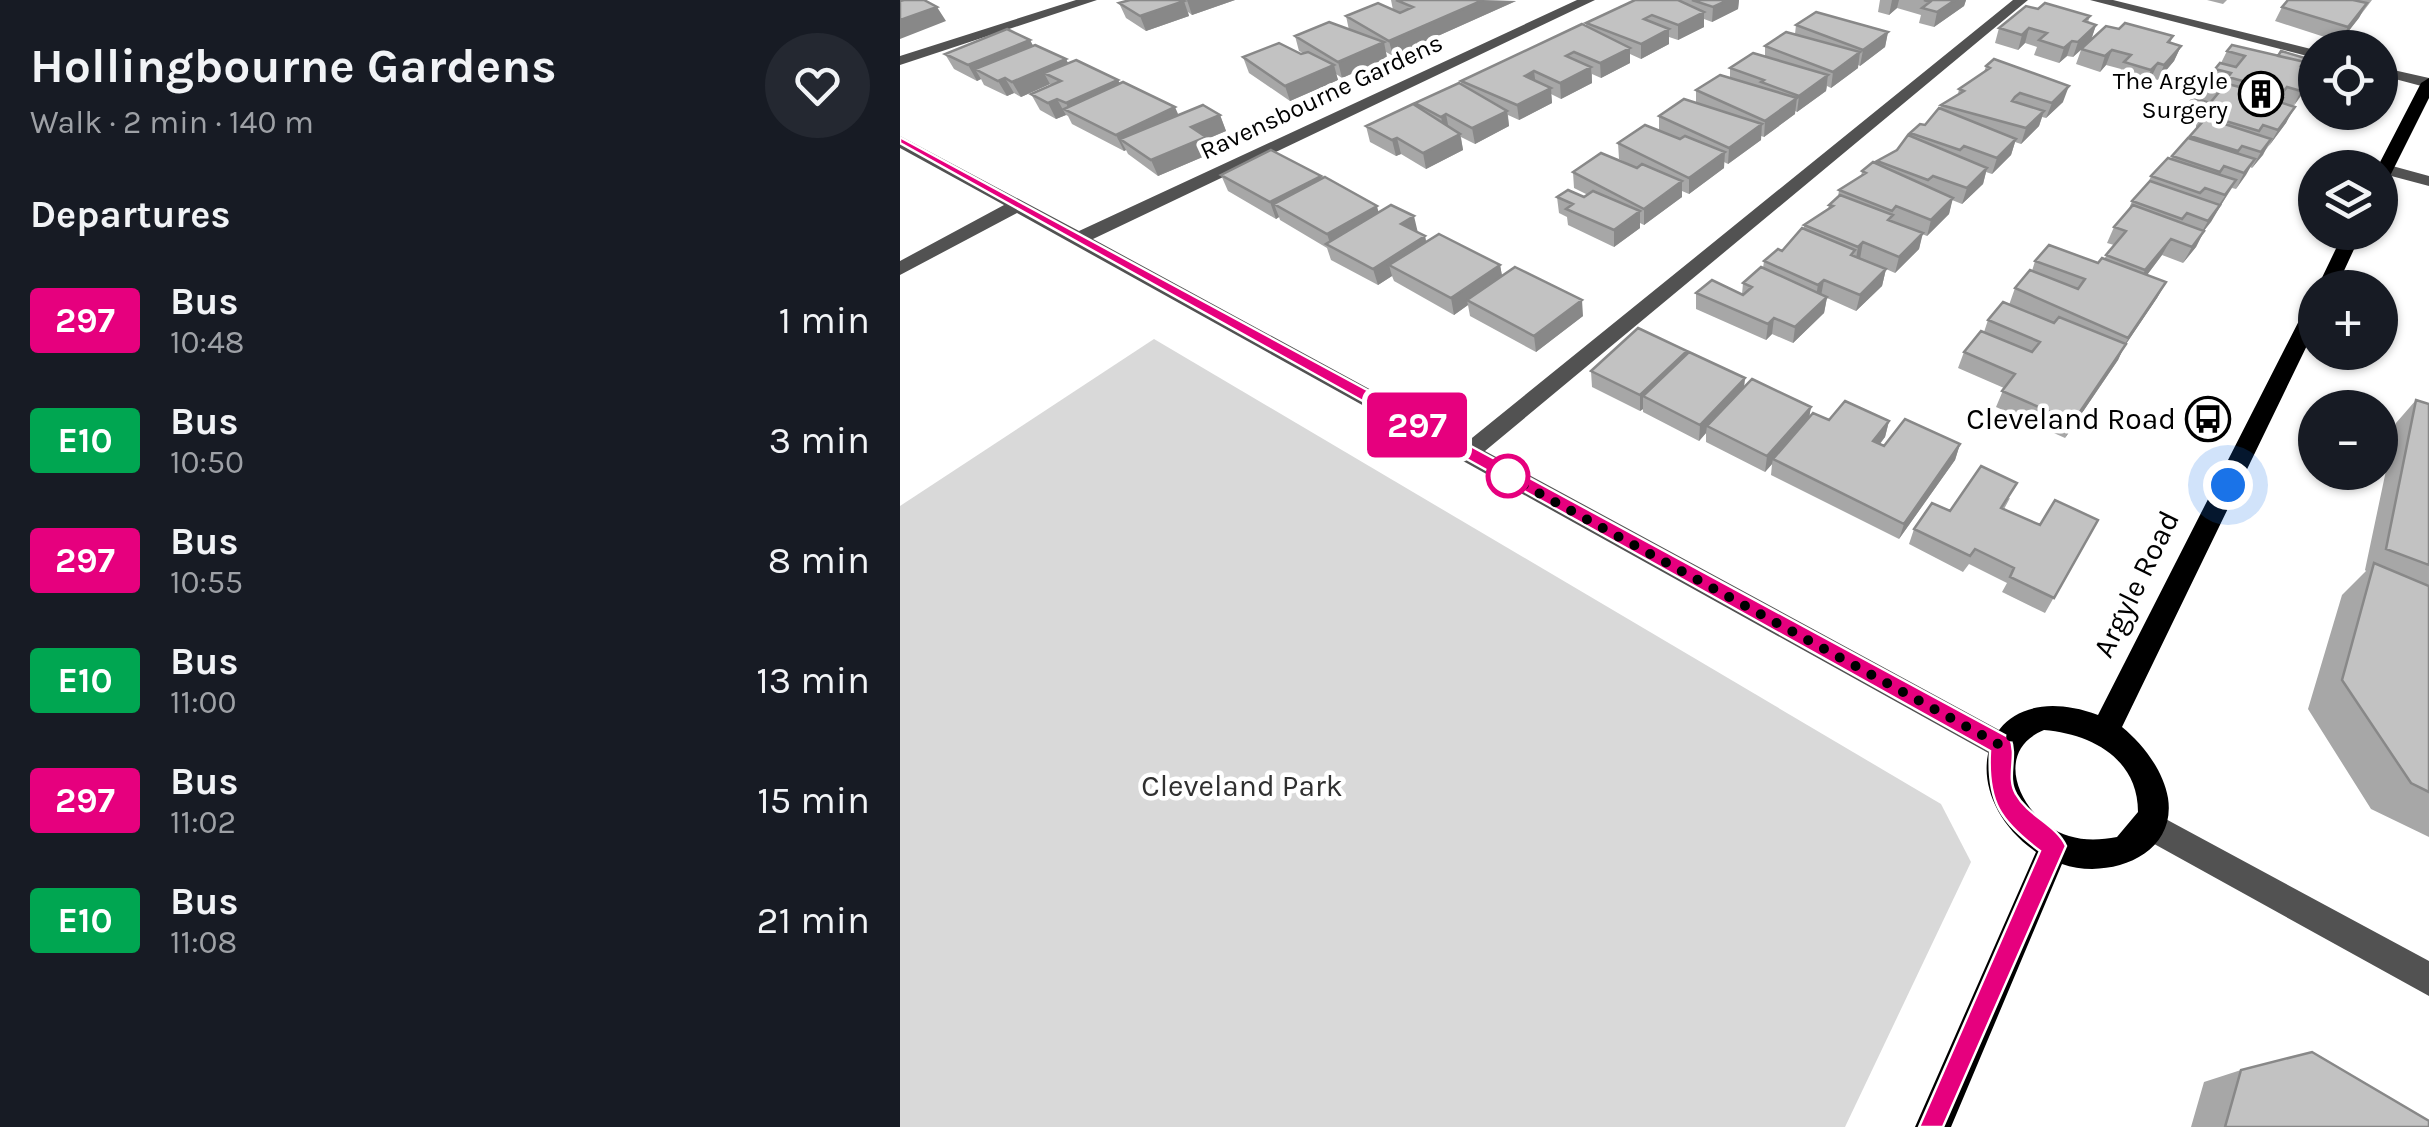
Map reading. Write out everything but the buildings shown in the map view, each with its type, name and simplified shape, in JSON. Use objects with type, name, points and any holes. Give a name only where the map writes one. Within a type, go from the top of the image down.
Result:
[{"type":"main road","points":[[2394,150],[2429,83]]},
{"type":"main road","name":"Argyle Road","points":[[2105,731],[2298,343]]},
{"type":"main road","points":[[2043,718],[2076,719],[2105,731],[2139,764],[2151,793],[2149,825],[2125,851],[2090,857],[2054,846],[2020,821],[2004,798],[2000,782],[2002,746],[2017,729],[2043,718]]},
{"type":"main road","points":[[1933,1127],[2054,846]]},
{"type":"street","points":[[900,61],[1090,0]]},
{"type":"street","name":"Ravensbourne Gardens","points":[[1077,239],[1588,0]]},
{"type":"street","points":[[1467,454],[2021,0]]},
{"type":"street","points":[[2098,0],[2298,50]]},
{"type":"street","points":[[2398,75],[2429,83]]},
{"type":"street","points":[[900,141],[2002,746]]},
{"type":"street","points":[[2398,176],[2429,181]]},
{"type":"street","points":[[900,269],[1018,205]]},
{"type":"street","points":[[2149,825],[2429,978]]},
{"type":"green space","name":"Cleveland Park","points":[[1154,339],[1941,804],[1971,862],[1845,1127],[900,1127],[900,506]]},
{"type":"bus line","name":"297","points":[[900,141],[2002,746],[2000,782],[2004,798],[2020,821],[2054,846],[1933,1127]]},
{"type":"place","name":"The Argyle Surgery","points":[[2261,94]]},
{"type":"place","name":"Cleveland Road","points":[[2208,419]]},
{"type":"route","points":[[1508,476],[1500,472],[2002,746],[2017,729],[2043,718],[2076,719],[2105,731],[2228,485]]}]
